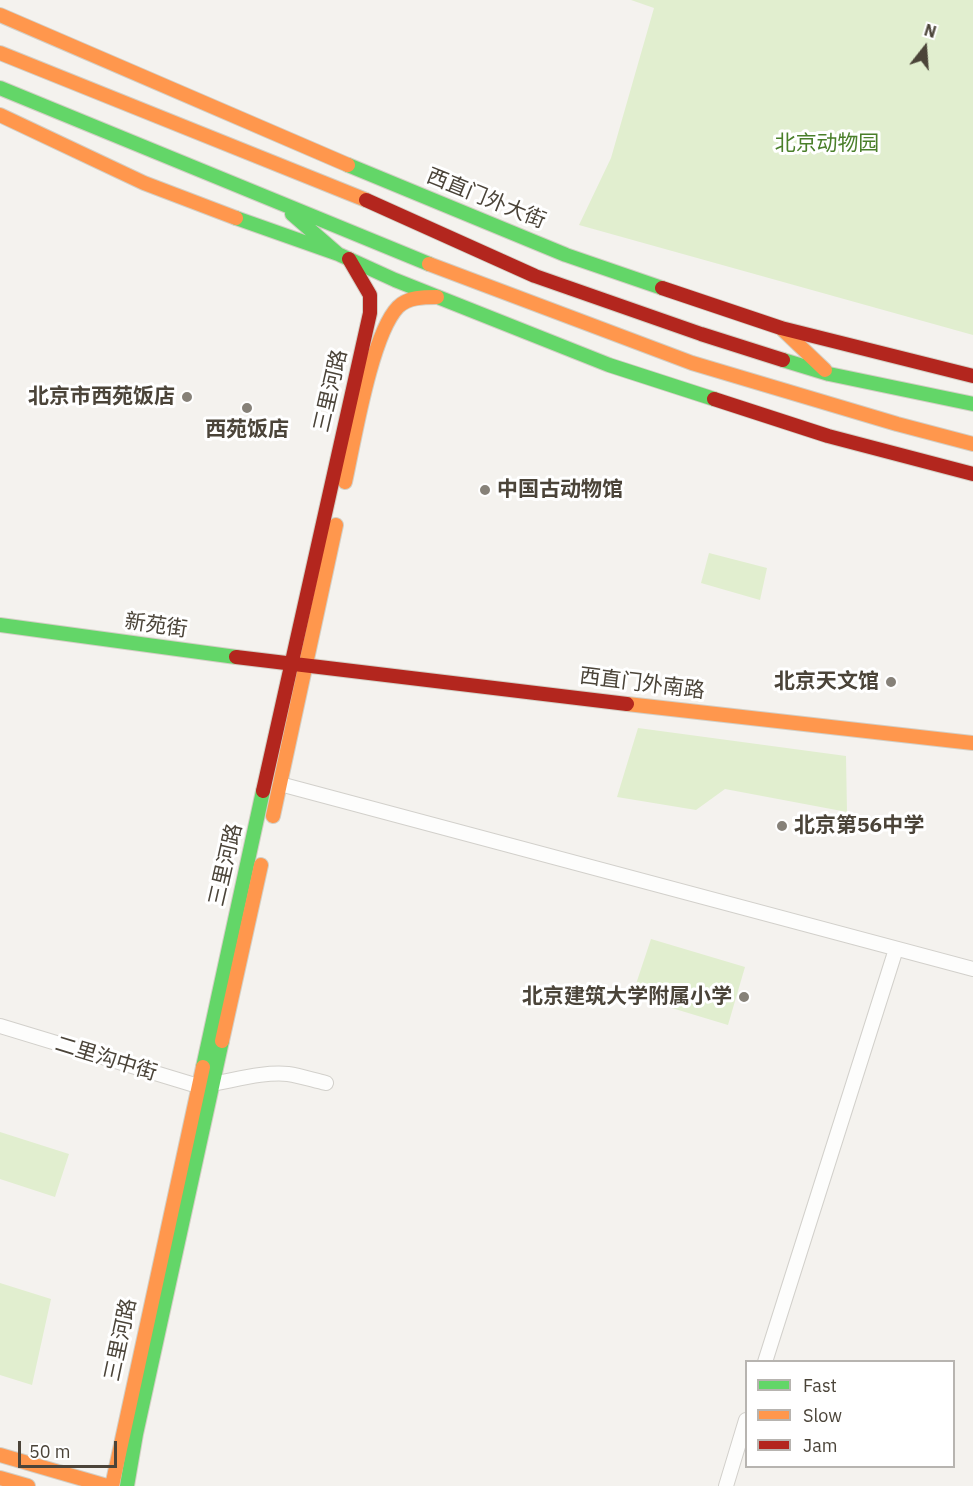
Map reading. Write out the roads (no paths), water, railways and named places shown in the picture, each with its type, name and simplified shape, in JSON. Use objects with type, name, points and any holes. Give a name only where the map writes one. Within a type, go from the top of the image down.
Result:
[{"type":"main road","name":"西直门外大街","points":[[0,15],[391,183],[566,255],[781,328],[973,376]]},
{"type":"main road","points":[[0,41],[49,73]]},
{"type":"main road","points":[[0,53],[377,204],[535,276],[701,334],[829,375],[971,404]]},
{"type":"main road","points":[[0,89],[469,280],[692,363],[897,424],[973,444]]},
{"type":"main road","points":[[0,115],[144,183],[209,209],[343,256],[437,297],[632,373],[828,436],[973,474]]},
{"type":"main road","points":[[275,200],[343,256]]},
{"type":"main road","name":"三里河路","points":[[112,1486],[265,789],[290,665],[370,312],[370,296],[343,256]]},
{"type":"main road","name":"三里河路","points":[[270,827],[337,517],[380,339],[387,319],[398,307],[410,300],[437,297]]},
{"type":"main road","points":[[781,328],[829,375]]},
{"type":"main road","name":"新苑街","points":[[0,625],[306,667]]},
{"type":"main road","name":"西直门外南路","points":[[306,667],[973,743]]},
{"type":"main road","name":"三里河路","points":[[127,1486],[136,1434],[265,850]]},
{"type":"main road","points":[[0,1455],[107,1486]]},
{"type":"main road","points":[[0,1478],[28,1486]]},
{"type":"street","points":[[280,784],[973,969]]},
{"type":"street","points":[[766,1360],[896,949]]},
{"type":"street","name":"二里沟中街","points":[[0,1026],[198,1086],[242,1078],[287,1074],[326,1083]]},
{"type":"street","points":[[726,1486],[745,1426]]},
{"type":"place","name":"北京市西苑饭店","points":[[187,397]]},
{"type":"place","name":"西苑饭店","points":[[247,408]]},
{"type":"place","name":"中国古动物馆","points":[[485,490]]},
{"type":"place","name":"北京天文馆","points":[[891,682]]},
{"type":"place","name":"北京第56中学","points":[[782,826]]},
{"type":"place","name":"北京建筑大学附属小学","points":[[744,997]]},
{"type":"park label","name":"北京动物园","points":[[827,144]]}]
